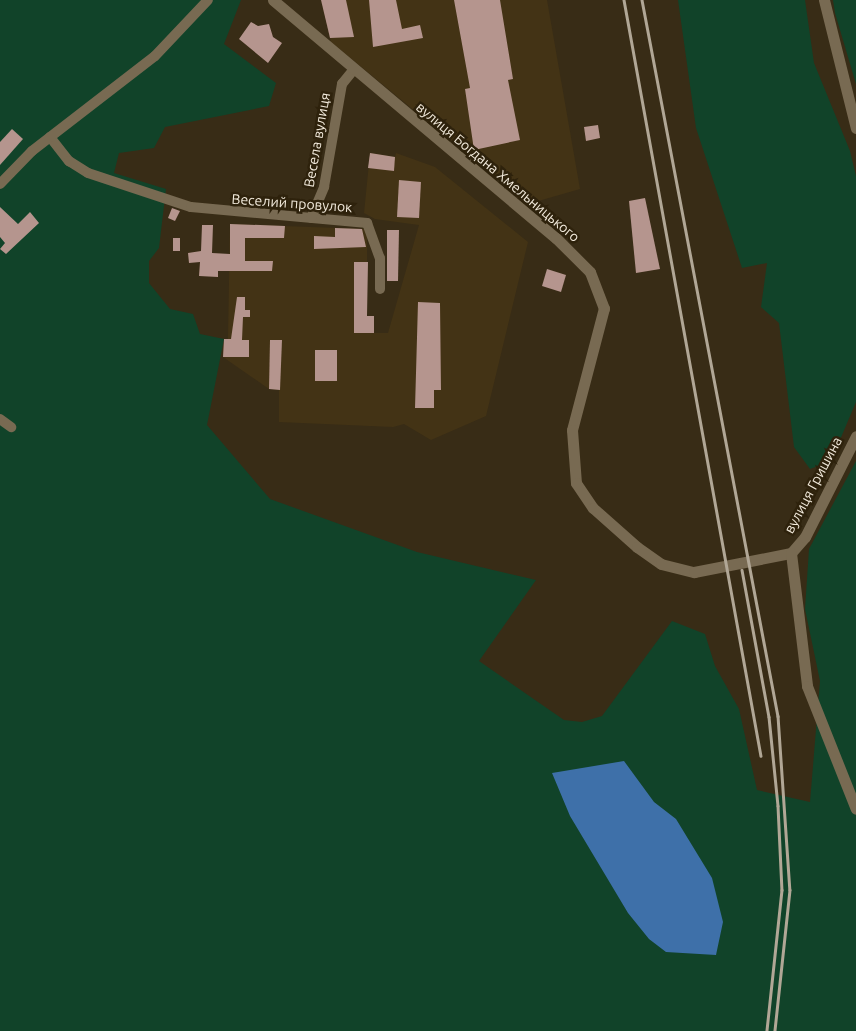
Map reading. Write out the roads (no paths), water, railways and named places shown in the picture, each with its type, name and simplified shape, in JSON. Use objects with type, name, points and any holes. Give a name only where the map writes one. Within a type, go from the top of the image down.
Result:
[{"type":"street","points":[[0,184],[50,136],[67,127],[133,69],[149,62],[208,0]]},
{"type":"street","name":"вулиця Богдана Хмельницького","points":[[272,0],[556,238],[590,272],[604,308],[572,430],[576,483],[593,508],[661,564],[694,572],[741,565]]},
{"type":"street","points":[[824,0],[856,128]]},
{"type":"street","name":"Весела вулиця","points":[[311,218],[324,187],[342,84],[354,69]]},
{"type":"street","name":"Веселий провулок","points":[[50,136],[70,161],[88,173],[177,203],[218,211],[311,218],[370,226],[380,258],[380,289]]},
{"type":"street","points":[[0,419],[11,427]]},
{"type":"street","name":"вулиця Гришина","points":[[741,565],[791,553],[805,537],[856,436]]},
{"type":"street","points":[[791,553],[807,686],[856,809]]},
{"type":"water","points":[[624,761],[654,802],[676,819],[712,878],[723,922],[716,955],[666,952],[649,939],[628,913],[570,816],[552,773]]},
{"type":"railway","points":[[624,0],[761,756]]},
{"type":"railway","points":[[642,0],[778,716],[790,890],[775,1031]]},
{"type":"railway","points":[[742,570],[769,717],[778,806],[782,890],[767,1031]]}]
